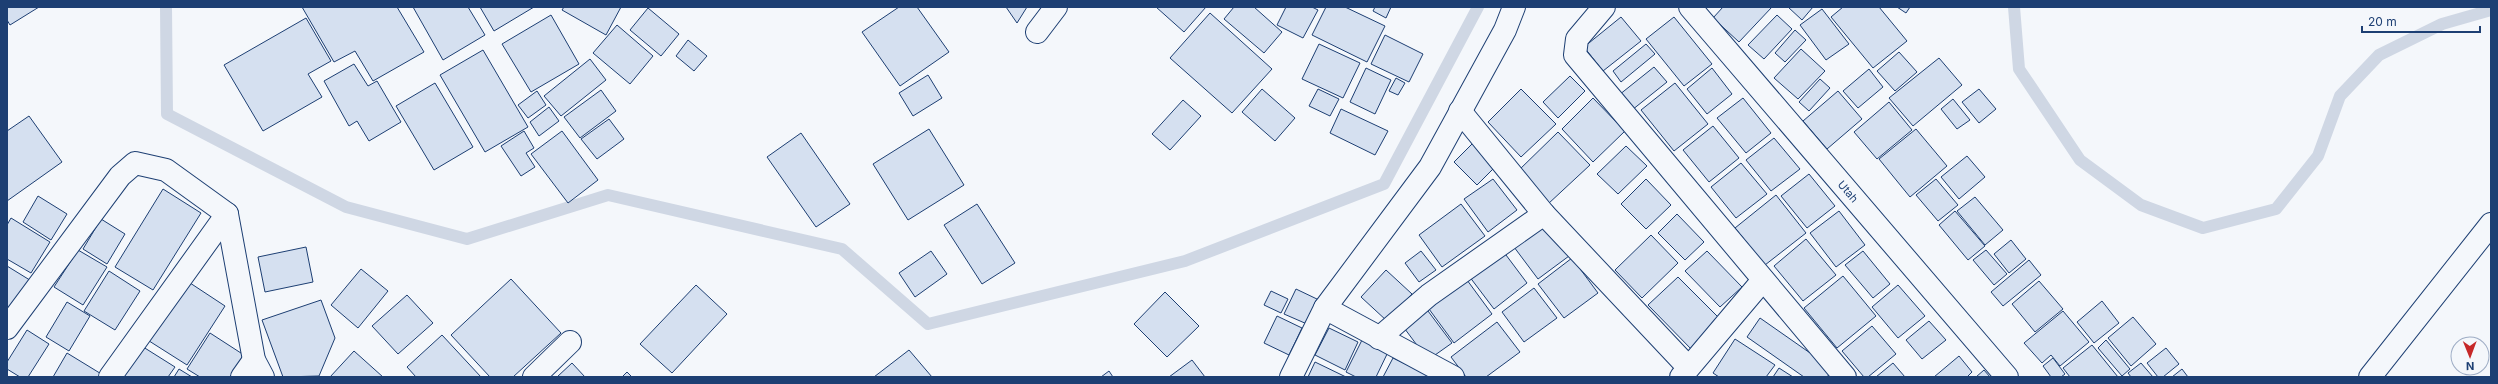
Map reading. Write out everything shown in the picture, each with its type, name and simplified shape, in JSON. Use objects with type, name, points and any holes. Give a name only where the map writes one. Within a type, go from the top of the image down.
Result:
[{"type":"street","points":[[1037,32],[1056,7]]},
{"type":"street","points":[[1291,377],[1325,308],[1430,167],[1505,30],[1514,7]]},
{"type":"street","points":[[1604,7],[1577,39],[1575,55],[1845,377]]},
{"type":"street","name":"Utah","points":[[1690,7],[2006,377]]},
{"type":"street","points":[[1460,111],[1544,214],[1684,372],[1763,280]]},
{"type":"street","points":[[7,328],[120,176],[135,163],[166,170],[227,214],[253,371]]},
{"type":"street","points":[[110,377],[227,214]]},
{"type":"street","points":[[1379,338],[1429,296],[1544,214]]},
{"type":"street","points":[[2370,377],[2491,224]]},
{"type":"street","points":[[1325,308],[1453,377]]},
{"type":"street","points":[[534,377],[570,342]]},
{"type":"building","points":[[7,7],[39,7],[10,25],[7,20]]},
{"type":"building","points":[[302,7],[397,7],[424,52],[373,81],[355,51],[334,62]]},
{"type":"building","points":[[413,7],[468,7],[485,35],[443,60]]},
{"type":"building","points":[[480,7],[534,7],[494,31]]},
{"type":"building","points":[[564,7],[621,7],[606,35],[562,10]]},
{"type":"building","points":[[899,7],[917,7],[949,52],[900,86],[862,32]]},
{"type":"building","points":[[1006,7],[1027,7],[1017,23]]},
{"type":"building","points":[[1156,7],[1206,7],[1184,32]]},
{"type":"building","points":[[1234,7],[1254,7],[1282,32],[1264,53],[1224,19]]},
{"type":"building","points":[[1286,7],[1312,7],[1318,10],[1303,38],[1277,25]]},
{"type":"building","points":[[1326,7],[1345,7],[1385,26],[1367,62],[1312,35]]},
{"type":"building","points":[[1375,7],[1391,7],[1386,18],[1373,11]]},
{"type":"building","points":[[1723,7],[1772,7],[1739,42],[1713,18]]},
{"type":"building","points":[[1788,7],[1813,7],[1802,20]]},
{"type":"building","points":[[1843,7],[1879,7],[1907,41],[1873,68],[1831,17]]},
{"type":"building","points":[[1897,7],[1910,7],[1906,13]]},
{"type":"building","points":[[648,8],[679,34],[661,56],[630,30]]},
{"type":"building","points":[[1822,9],[1849,44],[1826,60],[1800,25]]},
{"type":"building","points":[[1210,13],[1272,69],[1232,113],[1170,58]]},
{"type":"building","points":[[551,15],[579,64],[531,92],[502,44]]},
{"type":"building","points":[[1777,15],[1792,29],[1764,59],[1748,45]]},
{"type":"building","points":[[1621,17],[1641,41],[1603,71],[1584,47]]},
{"type":"building","points":[[1674,17],[1712,64],[1684,86],[1646,39]]},
{"type":"building","points":[[306,18],[331,61],[308,74],[322,97],[263,131],[224,65]]},
{"type":"building","points":[[617,25],[653,56],[630,84],[593,53]]},
{"type":"building","points":[[1795,30],[1806,40],[1785,62],[1775,53]]},
{"type":"building","points":[[1385,35],[1423,54],[1409,82],[1371,64]]},
{"type":"building","points":[[688,40],[707,56],[694,71],[676,56]]},
{"type":"building","points":[[1319,44],[1360,63],[1343,98],[1302,79]]},
{"type":"building","points":[[1646,44],[1655,54],[1621,82],[1613,71]]},
{"type":"building","points":[[1801,49],[1825,71],[1798,99],[1774,78]]},
{"type":"building","points":[[483,50],[528,127],[485,152],[440,75]]},
{"type":"building","points":[[1899,52],[1917,72],[1895,91],[1877,71]]},
{"type":"building","points":[[1939,58],[1962,85],[1913,126],[1889,98]]},
{"type":"building","points":[[590,59],[606,80],[561,116],[544,96]]},
{"type":"building","points":[[354,64],[368,86],[377,81],[401,122],[369,141],[357,121],[349,126],[324,81]]},
{"type":"building","points":[[1654,67],[1667,82],[1632,110],[1619,95]]},
{"type":"building","points":[[1366,68],[1391,80],[1375,114],[1350,102]]},
{"type":"building","points":[[1712,68],[1732,94],[1707,114],[1687,89]]},
{"type":"building","points":[[1869,69],[1883,87],[1858,108],[1843,91]]},
{"type":"building","points":[[928,75],[942,98],[913,116],[899,93]]},
{"type":"building","points":[[1570,76],[1585,91],[1558,118],[1543,102]]},
{"type":"building","points":[[1396,78],[1405,83],[1398,95],[1389,91]]},
{"type":"building","points":[[1820,79],[1830,88],[1809,111],[1799,102]]},
{"type":"building","points":[[435,83],[473,147],[434,170],[396,106]]},
{"type":"building","points":[[1675,83],[1708,124],[1674,151],[1641,110]]},
{"type":"building","points":[[1262,89],[1295,118],[1275,141],[1242,112]]},
{"type":"building","points":[[1318,89],[1339,99],[1330,116],[1309,106]]},
{"type":"building","points":[[1521,89],[1556,124],[1521,157],[1488,122]]},
{"type":"building","points":[[1979,89],[1996,109],[1979,123],[1962,102]]},
{"type":"building","points":[[601,90],[616,111],[580,138],[564,117]]},
{"type":"building","points":[[537,91],[546,105],[528,118],[518,105]]},
{"type":"building","points":[[1838,91],[1862,119],[1827,149],[1803,121]]},
{"type":"building","points":[[1593,98],[1625,131],[1593,162],[1562,129]]},
{"type":"building","points":[[1743,98],[1771,133],[1746,153],[1717,118]]},
{"type":"building","points":[[1953,99],[1970,120],[1957,129],[1941,109]]},
{"type":"building","points":[[1183,100],[1201,116],[1170,150],[1152,134]]},
{"type":"building","points":[[1889,102],[1912,130],[1877,159],[1854,132]]},
{"type":"building","points":[[549,107],[559,121],[539,136],[530,122]]},
{"type":"building","points":[[1341,109],[1388,131],[1375,155],[1330,133]]},
{"type":"building","points":[[29,116],[62,162],[7,201],[7,131]]},
{"type":"building","points":[[609,119],[624,139],[597,159],[581,139]]},
{"type":"building","points":[[1713,126],[1739,158],[1709,182],[1683,150]]},
{"type":"building","points":[[929,129],[964,185],[908,220],[873,164]]},
{"type":"building","points":[[1916,129],[1947,166],[1910,197],[1879,159]]},
{"type":"building","points":[[524,131],[534,148],[526,153],[535,167],[521,176],[501,146]]},
{"type":"building","points":[[562,131],[598,180],[568,203],[531,154]]},
{"type":"building","points":[[1558,132],[1590,165],[1548,204],[1517,172]]},
{"type":"building","points":[[801,133],[850,204],[816,227],[767,157]]},
{"type":"building","points":[[1774,138],[1800,169],[1771,191],[1746,160]]},
{"type":"building","points":[[1474,142],[1497,165],[1477,185],[1454,162]]},
{"type":"building","points":[[1626,146],[1647,166],[1618,194],[1597,174]]},
{"type":"building","points":[[1967,156],[1985,177],[1959,199],[1941,177]]},
{"type":"building","points":[[1741,163],[1767,194],[1736,218],[1711,187]]},
{"type":"building","points":[[1809,174],[1835,206],[1807,228],[1781,196]]},
{"type":"building","points":[[1493,179],[1517,210],[1488,232],[1464,199]]},
{"type":"building","points":[[1646,179],[1671,205],[1646,229],[1621,204]]},
{"type":"building","points":[[1936,179],[1958,205],[1938,221],[1916,195]]},
{"type":"building","points":[[163,189],[201,213],[153,290],[115,267]]},
{"type":"building","points":[[1776,195],[1806,233],[1765,265],[1735,228]]},
{"type":"building","points":[[38,196],[67,214],[51,240],[23,222]]},
{"type":"building","points":[[1975,197],[2003,230],[1985,245],[1957,211]]},
{"type":"building","points":[[977,204],[1015,263],[982,284],[944,225]]},
{"type":"building","points":[[1461,204],[1485,236],[1442,267],[1419,235]]},
{"type":"building","points":[[1839,211],[1865,245],[1836,267],[1810,233]]},
{"type":"building","points":[[1955,211],[1985,246],[1968,260],[1939,225]]},
{"type":"building","points":[[1677,214],[1704,242],[1685,260],[1658,233]]},
{"type":"building","points":[[11,218],[50,242],[31,273],[7,259],[7,225]]},
{"type":"building","points":[[101,219],[125,234],[107,264],[83,249]]},
{"type":"building","points":[[1544,224],[1569,256],[1538,279],[1514,247]]},
{"type":"building","points":[[1651,235],[1678,263],[1642,298],[1615,270]]},
{"type":"building","points":[[1806,239],[1836,275],[1803,301],[1774,266]]},
{"type":"building","points":[[2011,240],[2026,259],[2009,273],[1994,254]]},
{"type":"building","points":[[306,247],[313,282],[265,292],[258,257]]},
{"type":"building","points":[[78,250],[107,267],[83,305],[54,287]]},
{"type":"building","points":[[1986,250],[2007,274],[1994,285],[1973,260]]},
{"type":"building","points":[[931,251],[947,274],[915,297],[899,273]]},
{"type":"building","points":[[1421,251],[1436,270],[1419,282],[1405,263]]},
{"type":"building","points":[[1503,251],[1527,283],[1494,309],[1469,276]]},
{"type":"building","points":[[1707,251],[1742,287],[1720,307],[1685,271]]},
{"type":"building","points":[[1863,251],[1890,284],[1873,298],[1845,265]]},
{"type":"building","points":[[1572,258],[1598,293],[1564,318],[1538,284]]},
{"type":"building","points":[[2029,260],[2041,275],[2003,306],[1991,292]]},
{"type":"building","points":[[7,266],[33,282],[7,320]]},
{"type":"building","points":[[361,269],[388,291],[358,328],[331,305]]},
{"type":"building","points":[[1386,270],[1412,294],[1387,321],[1361,297]]},
{"type":"building","points":[[109,271],[140,291],[115,330],[84,311]]},
{"type":"building","points":[[1843,276],[1876,316],[1837,348],[1804,308]]},
{"type":"building","points":[[1678,277],[1724,323],[1694,352],[1648,305]]},
{"type":"building","points":[[184,279],[225,306],[187,365],[146,339]]},
{"type":"building","points":[[511,279],[561,333],[513,377],[490,377],[451,335]]},
{"type":"building","points":[[1467,280],[1492,314],[1454,343],[1429,309]]},
{"type":"building","points":[[2039,281],[2063,309],[2035,332],[2012,304]]},
{"type":"building","points":[[696,285],[727,314],[672,373],[640,344]]},
{"type":"building","points":[[1898,285],[1925,316],[1898,338],[1872,307]]},
{"type":"building","points":[[1534,288],[1557,318],[1524,342],[1502,312]]},
{"type":"building","points":[[1296,289],[1319,300],[1307,324],[1284,314]]},
{"type":"building","points":[[1271,291],[1288,299],[1281,313],[1264,305]]},
{"type":"building","points":[[1165,292],[1199,326],[1167,357],[1134,324]]},
{"type":"building","points":[[407,295],[433,323],[398,354],[372,326]]},
{"type":"building","points":[[321,300],[335,338],[319,376],[283,377],[262,320]]},
{"type":"building","points":[[2102,301],[2119,323],[2094,343],[2077,322]]},
{"type":"building","points":[[67,302],[90,316],[69,351],[46,337]]},
{"type":"building","points":[[1422,303],[1452,343],[1428,360],[1399,321]]},
{"type":"building","points":[[2063,311],[2089,342],[2060,366],[2051,355],[2042,363],[2024,343]]},
{"type":"building","points":[[1277,316],[1302,328],[1289,355],[1264,343]]},
{"type":"building","points":[[2133,317],[2156,344],[2131,366],[2108,338]]},
{"type":"building","points":[[1760,318],[1833,369],[1827,377],[1804,377],[1747,337]]},
{"type":"building","points":[[1929,321],[1946,340],[1922,359],[1906,340]]},
{"type":"building","points":[[1497,322],[1520,352],[1486,377],[1466,377],[1451,357]]},
{"type":"building","points":[[1872,326],[1896,354],[1868,377],[1864,377],[1842,351]]},
{"type":"building","points":[[1329,328],[1358,342],[1345,370],[1315,355]]},
{"type":"building","points":[[27,330],[49,344],[28,377],[20,377],[7,369],[7,362]]},
{"type":"building","points":[[210,333],[244,355],[230,377],[200,377],[187,369]]},
{"type":"building","points":[[442,335],[481,377],[416,377],[407,367]]},
{"type":"building","points":[[1363,338],[1389,350],[1376,377],[1356,377],[1346,372]]},
{"type":"building","points":[[1735,339],[1775,365],[1766,377],[1719,377],[1713,373]]},
{"type":"building","points":[[2106,340],[2130,369],[2122,376],[2098,348]]},
{"type":"building","points":[[140,345],[175,367],[168,377],[123,377]]},
{"type":"building","points":[[2092,345],[2118,377],[2070,377],[2063,368]]},
{"type":"building","points":[[2166,348],[2179,364],[2163,377],[2158,377],[2147,363]]},
{"type":"building","points":[[909,350],[932,377],[874,377]]},
{"type":"building","points":[[354,351],[383,377],[330,377]]},
{"type":"building","points":[[67,353],[103,375],[102,377],[53,377]]},
{"type":"building","points":[[1959,356],[1972,372],[1967,377],[1934,377]]},
{"type":"building","points":[[1393,358],[1432,377],[1383,377]]},
{"type":"building","points":[[2053,358],[2065,374],[2061,377],[2051,377],[2043,366]]},
{"type":"building","points":[[1192,360],[1205,377],[1169,377]]},
{"type":"building","points":[[1315,362],[1346,377],[1308,377]]},
{"type":"building","points":[[572,363],[585,377],[557,377]]},
{"type":"building","points":[[1893,363],[1905,377],[1876,377]]},
{"type":"building","points":[[2141,363],[2153,377],[2131,377],[2128,373]]},
{"type":"building","points":[[1779,368],[1793,377],[1773,377]]},
{"type":"building","points":[[179,369],[192,377],[174,377]]},
{"type":"building","points":[[2182,369],[2188,377],[2172,377]]},
{"type":"building","points":[[1984,370],[1990,377],[1976,377]]},
{"type":"building","points":[[1109,371],[1113,377],[1101,377]]},
{"type":"building","points":[[627,372],[632,377],[622,377]]},
{"type":"waterway","points":[[166,7],[167,114],[346,207],[467,239],[608,195],[842,249],[928,324],[1185,261],[1384,184],[1478,7]]},
{"type":"waterway","points":[[2014,7],[2019,69],[2080,160],[2141,205],[2203,228],[2276,209],[2318,156],[2340,96],[2379,55],[2442,24],[2491,10]]}]
